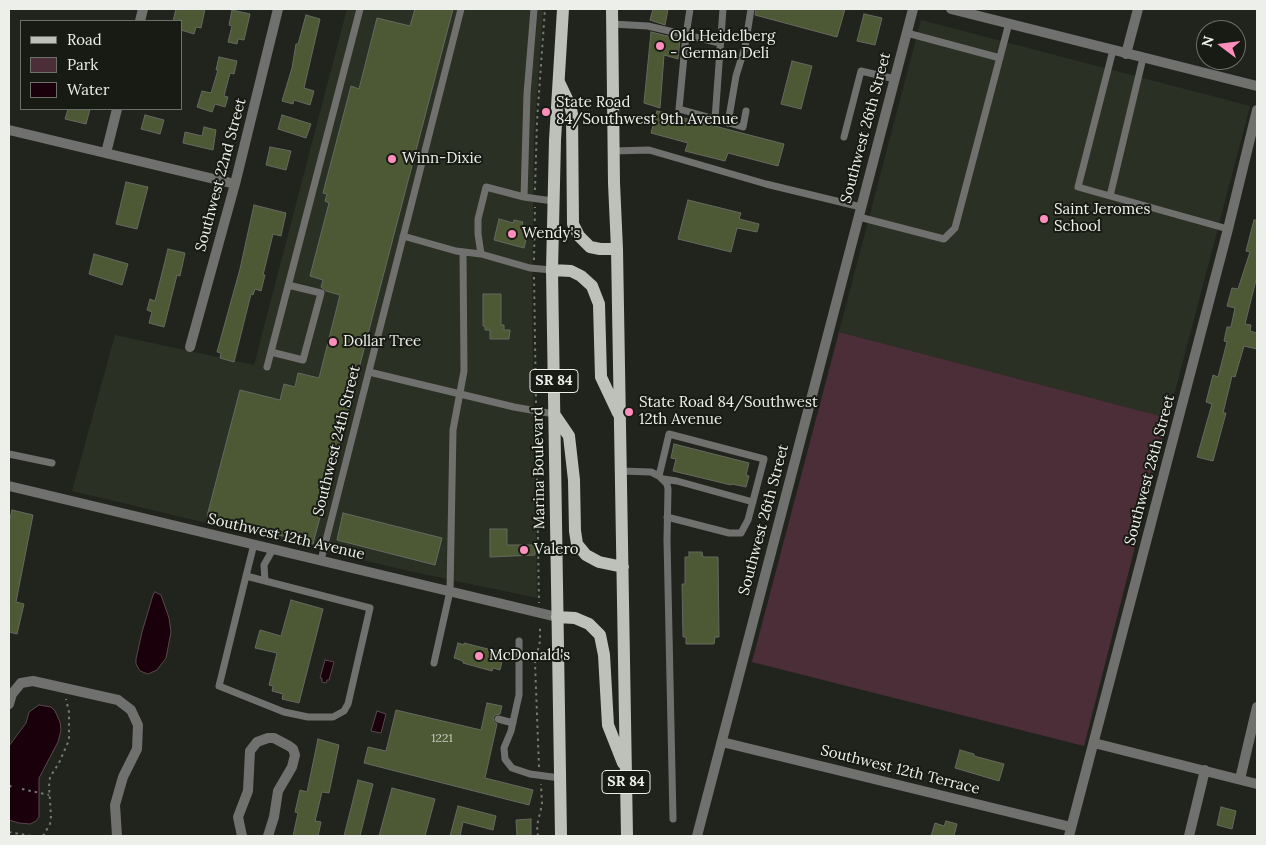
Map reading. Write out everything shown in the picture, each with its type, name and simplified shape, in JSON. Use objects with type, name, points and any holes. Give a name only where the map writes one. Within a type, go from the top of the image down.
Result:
[{"type":"main road","name":"Marina Boulevard","points":[[561,836],[552,270],[558,80],[564,9]]},
{"type":"main road","name":"SR 84","points":[[612,9],[627,836]]},
{"type":"main road","points":[[558,80],[572,114],[573,224],[579,236],[590,247],[617,249]]},
{"type":"main road","points":[[552,270],[571,271],[581,276],[592,286],[599,304],[601,377],[620,418]]},
{"type":"main road","points":[[554,414],[569,436],[574,480],[577,544],[586,556],[599,562],[622,567]]},
{"type":"main road","points":[[557,617],[575,618],[589,624],[600,635],[604,655],[608,725],[626,773]]},
{"type":"street","name":"Southwest 22nd Street","points":[[190,347],[235,184],[278,9]]},
{"type":"street","name":"Southwest 26th Street","points":[[698,836],[913,9]]},
{"type":"street","points":[[951,9],[988,13],[1009,23],[1126,54],[1255,82]]},
{"type":"street","points":[[1126,54],[1138,9]]},
{"type":"street","points":[[106,153],[118,110]]},
{"type":"street","name":"Southwest 28th Street","points":[[1070,832],[1228,229],[1257,110]]},
{"type":"street","points":[[9,130],[235,184]]},
{"type":"street","name":"Southwest 12th Avenue","points":[[9,486],[557,617]]},
{"type":"street","points":[[9,704],[12,694],[21,683],[33,681],[118,700],[131,710],[138,725],[137,749],[123,777],[115,805],[116,836]]},
{"type":"street","points":[[1240,779],[1257,707]]},
{"type":"street","points":[[242,836],[238,818],[248,791],[250,751],[257,742],[274,738],[293,749],[295,755],[292,766],[278,791],[274,817],[268,836]]},
{"type":"street","name":"Southwest 12th Terrace","points":[[722,742],[1070,832]]},
{"type":"street","points":[[1094,743],[1257,784]]},
{"type":"street","points":[[1189,836],[1206,770]]},
{"type":"lane","points":[[267,367],[360,9]]},
{"type":"lane","name":"Southwest 24th Street","points":[[320,560],[461,9]]},
{"type":"lane","points":[[524,197],[527,94],[534,9]]},
{"type":"lane","points":[[690,9],[679,109],[743,128],[746,111]]},
{"type":"lane","points":[[715,119],[723,9]]},
{"type":"lane","points":[[728,123],[736,76],[745,47],[751,9]]},
{"type":"lane","points":[[614,151],[649,150],[860,212],[944,239],[954,228],[1009,23]]},
{"type":"lane","points":[[612,24],[648,26],[720,42]]},
{"type":"lane","points":[[907,33],[1000,58]]},
{"type":"lane","points":[[1113,50],[1078,187],[1228,229]]},
{"type":"lane","points":[[1110,196],[1143,58]]},
{"type":"lane","points":[[844,137],[862,71],[895,79]]},
{"type":"lane","points":[[481,254],[478,220],[486,187],[524,197],[553,200]]},
{"type":"lane","points":[[403,236],[463,252],[481,254],[534,268],[552,270]]},
{"type":"lane","points":[[434,663],[450,591],[453,430],[458,393],[464,371],[463,252]]},
{"type":"lane","points":[[271,352],[303,360],[321,293],[288,285]]},
{"type":"lane","points":[[369,372],[554,414]]},
{"type":"lane","points":[[667,517],[729,533],[741,533],[748,520],[764,459],[669,434],[661,477],[668,489],[667,517],[674,819]]},
{"type":"lane","points":[[9,454],[52,464]]},
{"type":"lane","points":[[621,471],[650,472],[661,477],[753,502]]},
{"type":"lane","points":[[246,576],[370,608],[348,704],[344,711],[333,717],[308,717],[284,712],[218,686],[254,544]]},
{"type":"lane","points":[[265,581],[264,565],[273,549]]},
{"type":"lane","points":[[519,641],[519,695],[513,723],[504,748],[505,759],[512,768],[540,776],[560,778]]},
{"type":"lane","points":[[498,720],[513,723]]},
{"type":"path","points":[[538,836],[537,826],[542,804],[538,758],[535,663],[540,641],[540,613],[534,268],[537,121],[545,9]]},
{"type":"path","points":[[43,836],[50,824],[51,816],[48,795],[50,777],[59,763],[69,740],[69,712],[66,699],[68,689]]},
{"type":"path","points":[[9,786],[15,787]]},
{"type":"path","points":[[22,789],[48,795]]},
{"type":"path","points":[[9,832],[31,836]]},
{"type":"shaded area","points":[[347,9],[543,9],[534,135],[532,310],[537,598],[409,571],[72,491],[115,335],[254,365]]},
{"type":"shaded area","name":"Saint Jeromes School","points":[[921,20],[1250,106],[1168,418],[839,332]]},
{"type":"green space","points":[[839,332],[1168,418],[1084,746],[752,662]]},
{"type":"water","points":[[155,592],[161,595],[169,618],[171,632],[166,658],[157,670],[148,674],[140,671],[136,664],[136,659],[142,632]]},
{"type":"water","points":[[325,660],[334,662],[329,680],[326,683],[322,682],[322,678],[320,678]]},
{"type":"water","points":[[39,705],[51,707],[55,711],[61,730],[58,742],[39,778],[39,817],[30,824],[19,823],[9,820],[9,746],[26,723],[29,712]]},
{"type":"water","points":[[377,711],[386,714],[381,733],[371,731]]},
{"type":"building","points":[[176,9],[205,9],[201,28],[196,27],[194,34],[182,30],[182,20],[173,20]]},
{"type":"building","points":[[415,9],[453,9],[313,544],[207,516],[240,390],[280,400],[284,384],[295,387],[298,373],[319,378],[340,295],[326,291],[321,287],[323,280],[310,276],[329,203],[325,201],[327,194],[323,193],[351,86],[359,89],[377,18],[410,26]]},
{"type":"building","points":[[653,9],[668,9],[665,25],[650,20]]},
{"type":"building","points":[[756,9],[845,9],[837,37],[755,15]]},
{"type":"building","points":[[232,10],[250,14],[244,40],[238,39],[237,44],[228,42],[232,26],[229,25]]},
{"type":"building","points":[[864,14],[882,18],[875,45],[857,41]]},
{"type":"building","points":[[306,15],[320,19],[304,88],[314,91],[310,105],[294,100],[293,104],[282,101],[292,68],[296,44],[298,44]]},
{"type":"building","points":[[651,32],[680,39],[678,59],[664,55],[660,108],[644,103]]},
{"type":"building","points":[[219,57],[237,61],[234,74],[230,73],[224,96],[228,97],[225,107],[215,104],[212,112],[197,107],[202,91],[211,93],[218,70],[216,70]]},
{"type":"building","points":[[792,61],[812,66],[801,109],[781,104]]},
{"type":"building","points":[[68,110],[90,110],[86,124],[65,119]]},
{"type":"building","points":[[657,111],[784,144],[778,166],[728,153],[725,161],[685,151],[688,143],[651,133]]},
{"type":"building","points":[[145,115],[164,120],[160,134],[141,129]]},
{"type":"building","points":[[282,115],[311,124],[306,138],[278,129]]},
{"type":"building","points":[[204,127],[216,130],[213,150],[183,143],[185,132],[202,136]]},
{"type":"building","points":[[270,147],[291,151],[286,170],[266,165]]},
{"type":"building","points":[[126,182],[148,187],[137,229],[116,224]]},
{"type":"building","points":[[688,200],[741,213],[739,219],[759,224],[757,232],[737,228],[731,252],[678,239]]},
{"type":"building","points":[[254,205],[286,213],[281,236],[273,234],[261,291],[255,289],[253,295],[251,294],[234,362],[220,358],[221,353],[217,352],[240,269]]},
{"type":"building","name":"Wendy's","points":[[499,219],[513,223],[514,220],[523,222],[522,225],[529,227],[524,248],[494,240]]},
{"type":"building","points":[[1254,220],[1257,220],[1257,276],[1245,324],[1251,325],[1250,331],[1257,333],[1257,349],[1244,346],[1235,377],[1232,376],[1223,413],[1226,413],[1213,461],[1197,457],[1212,404],[1206,402],[1213,375],[1218,377],[1227,342],[1224,341],[1227,327],[1231,327],[1235,308],[1227,306],[1232,288],[1238,289],[1250,252],[1246,251]]},
{"type":"building","points":[[168,249],[185,253],[180,276],[177,275],[164,327],[149,323],[152,312],[147,310],[150,299],[155,301]]},
{"type":"building","points":[[94,254],[128,264],[122,285],[89,274]]},
{"type":"building","points":[[483,294],[501,294],[501,325],[504,325],[504,330],[510,330],[509,339],[490,339],[490,330],[485,330],[485,326],[483,326]]},
{"type":"building","points":[[674,444],[749,463],[746,475],[749,476],[746,487],[673,471],[676,459],[671,458]]},
{"type":"building","points":[[12,510],[33,515],[16,602],[24,604],[17,634],[9,632],[9,523]]},
{"type":"building","points":[[343,513],[442,538],[435,565],[337,540]]},
{"type":"building","points":[[490,529],[507,529],[507,545],[535,545],[535,555],[490,557]]},
{"type":"building","points":[[689,552],[702,552],[703,557],[718,557],[719,637],[715,637],[714,644],[686,644],[686,637],[683,637],[682,584],[685,584],[685,557],[689,557]]},
{"type":"building","points":[[291,600],[323,609],[299,703],[282,699],[283,694],[272,691],[273,686],[269,685],[277,653],[255,648],[260,630],[281,636]]},
{"type":"building","name":"McDonald's","points":[[458,643],[504,653],[500,670],[493,668],[492,671],[463,663],[463,661],[454,658]]},
{"type":"building","points":[[487,703],[502,706],[500,714],[495,715],[493,718],[497,724],[485,778],[533,790],[529,805],[364,763],[368,747],[386,751],[396,710],[481,730]]},
{"type":"building","points":[[318,739],[339,745],[329,793],[322,792],[315,821],[321,822],[318,836],[293,836],[298,813],[295,812],[300,790],[307,792]]},
{"type":"building","points":[[960,750],[1004,764],[999,781],[955,768]]},
{"type":"building","points":[[358,780],[373,784],[360,836],[344,836]]},
{"type":"building","points":[[392,788],[435,799],[425,836],[379,836]]},
{"type":"building","points":[[458,806],[496,816],[493,830],[463,822],[460,836],[450,836]]},
{"type":"building","points":[[1221,807],[1236,811],[1232,829],[1217,825]]},
{"type":"building","points":[[531,819],[531,836],[517,836],[516,820]]},
{"type":"building","points":[[946,821],[957,824],[954,836],[931,836],[935,823],[944,826]]},
{"type":"place","name":"Old Heidelberg - German Deli","points":[[660,46]]},
{"type":"place","name":"State Road 84/Southwest 9th Avenue","points":[[546,112]]},
{"type":"place","name":"Winn-Dixie","points":[[392,159]]},
{"type":"place","name":"Saint Jeromes School","points":[[1044,219]]},
{"type":"place","name":"Wendy's","points":[[512,234]]},
{"type":"place","name":"Dollar Tree","points":[[333,342]]},
{"type":"place","name":"State Road 84/Southwest 12th Avenue","points":[[629,412]]},
{"type":"place","name":"Valero","points":[[524,550]]},
{"type":"place","name":"McDonald's","points":[[479,656]]}]
